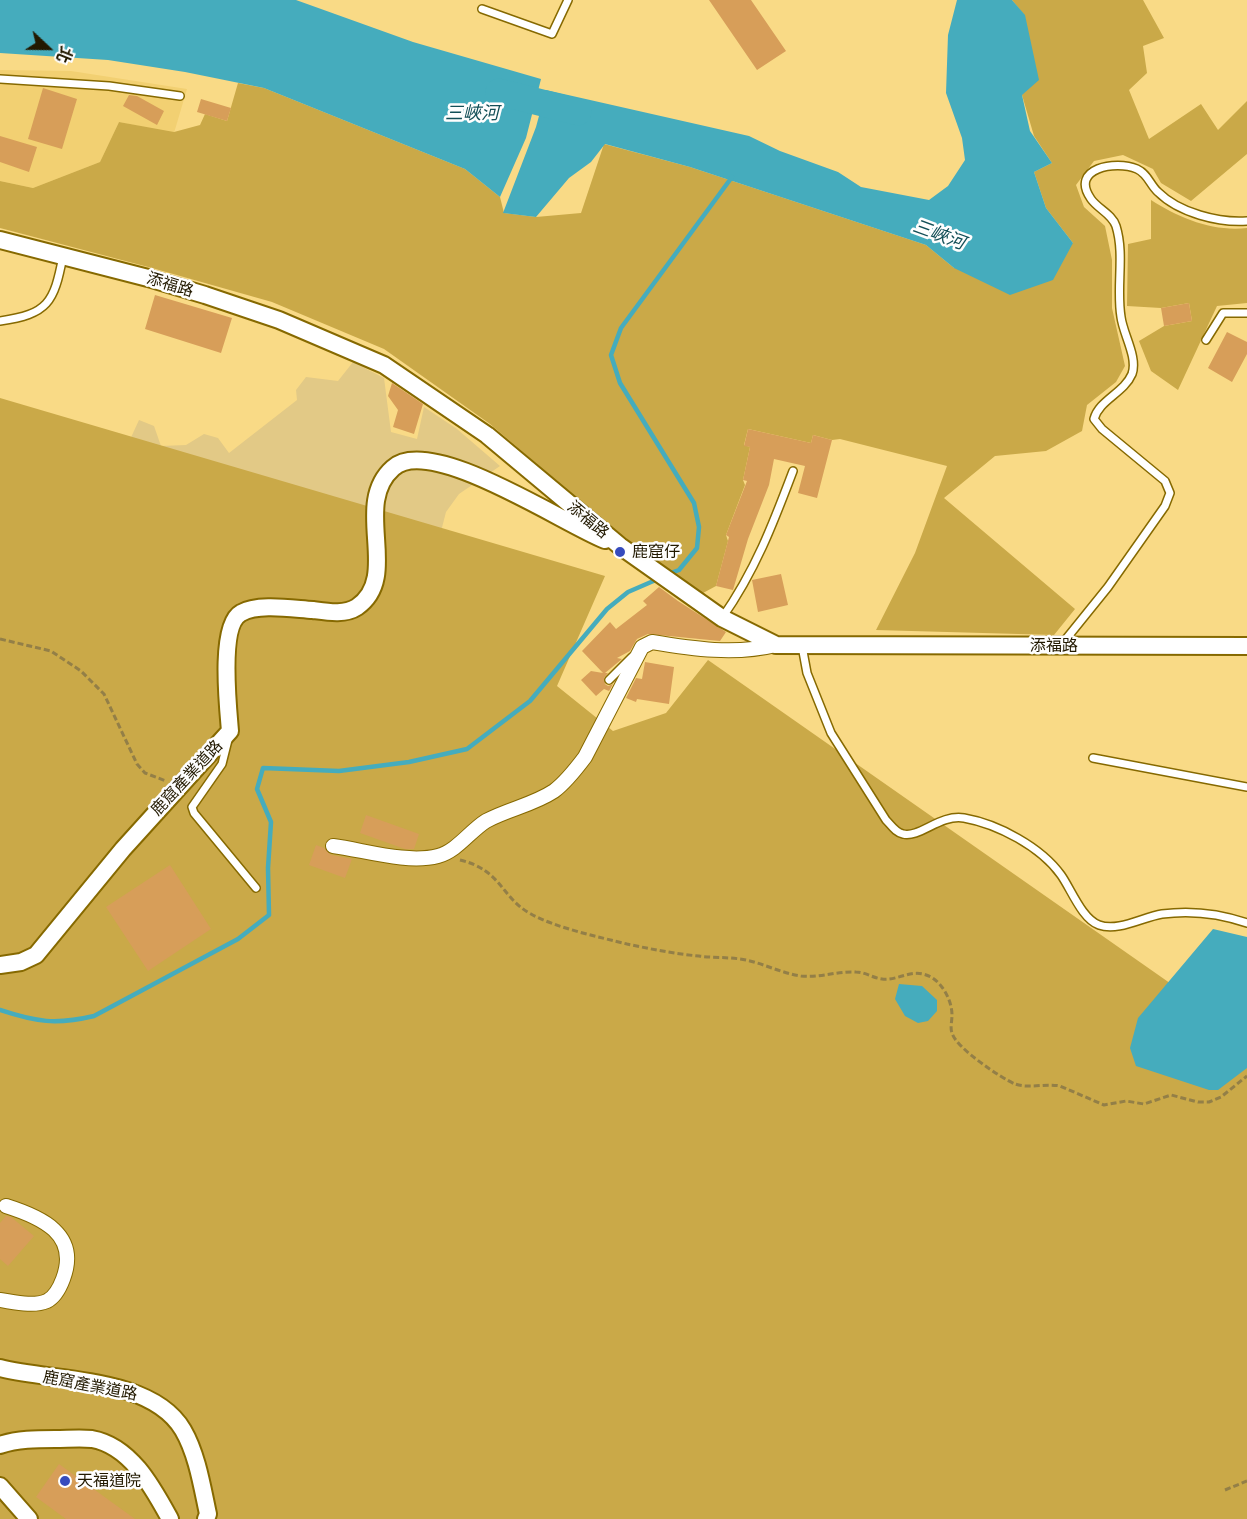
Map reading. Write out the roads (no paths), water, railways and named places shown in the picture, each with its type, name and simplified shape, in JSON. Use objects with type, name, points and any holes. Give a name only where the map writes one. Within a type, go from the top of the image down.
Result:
[{"type":"street","name":"添福路","points":[[0,240],[148,278],[279,320],[384,365],[487,435],[620,546],[722,618],[776,645],[1247,645]]},
{"type":"street","name":"鹿窟產業道路","points":[[0,965],[21,962],[36,955],[123,849],[230,731],[228,639],[234,619],[242,612],[281,607],[330,612],[350,611],[370,595],[375,584],[377,561],[374,531],[375,508],[379,490],[394,467],[406,461],[423,460],[485,479],[584,532],[620,546]]},
{"type":"street","points":[[333,846],[395,856],[440,856],[457,846],[486,821],[535,801],[555,790],[573,773],[585,757],[642,646],[652,642],[734,651],[757,650],[776,645]]},
{"type":"street","points":[[0,1300],[34,1304],[48,1301],[59,1290],[68,1265],[66,1247],[55,1228],[24,1212],[6,1206]]},
{"type":"street","name":"鹿窟產業道路","points":[[0,1368],[120,1389],[150,1399],[170,1413],[183,1430],[194,1457],[208,1514],[206,1519]]},
{"type":"street","points":[[0,1445],[43,1439],[92,1439],[111,1446],[123,1453],[141,1473],[171,1519]]},
{"type":"street","points":[[0,1486],[29,1519]]},
{"type":"lane","points":[[482,9],[552,34],[568,0]]},
{"type":"lane","points":[[0,79],[109,86],[180,96]]},
{"type":"lane","points":[[1060,646],[1108,587],[1165,506],[1170,493],[1165,481],[1102,429],[1094,419],[1099,409],[1128,382],[1133,371],[1133,362],[1121,317],[1120,265],[1116,229],[1110,216],[1100,210],[1087,193],[1086,185],[1089,175],[1095,169],[1103,167],[1119,166],[1137,169],[1145,174],[1157,192],[1171,203],[1212,219],[1232,222],[1247,221]]},
{"type":"lane","points":[[0,321],[23,318],[38,312],[47,303],[59,275],[63,256]]},
{"type":"lane","points":[[1206,340],[1223,313],[1247,313]]},
{"type":"lane","points":[[722,618],[737,597],[764,547],[793,471]]},
{"type":"lane","points":[[609,680],[642,646]]},
{"type":"lane","points":[[802,646],[807,673],[831,733],[886,820],[897,831],[910,834],[952,817],[984,824],[1019,840],[1041,853],[1060,875],[1089,918],[1098,925],[1111,927],[1160,915],[1189,911],[1206,912],[1247,923]]},
{"type":"lane","points":[[230,731],[222,764],[192,807],[194,813],[256,888]]},
{"type":"lane","points":[[1093,758],[1247,787]]},
{"type":"water","name":"三峽河","points":[[0,0],[296,0],[413,42],[541,79],[526,138],[500,197],[465,169],[264,88],[108,60],[0,53]]},
{"type":"water","points":[[957,0],[1012,0],[1025,15],[1039,80],[1022,95],[1030,131],[1052,163],[1034,172],[1046,208],[1073,243],[1053,280],[1010,295],[954,268],[926,245],[690,167],[605,144],[591,162],[569,178],[536,217],[503,213],[536,127],[546,90],[749,136],[780,151],[838,172],[861,187],[929,200],[948,186],[965,160],[962,138],[946,93],[948,35]]},
{"type":"water","points":[[1213,929],[1247,937],[1247,1068],[1218,1090],[1209,1090],[1136,1066],[1130,1048],[1138,1018]]},
{"type":"water","points":[[899,984],[922,986],[937,1000],[937,1011],[928,1021],[918,1023],[905,1016],[895,999]]},
{"type":"waterway","name":"三峽河","points":[[499,92],[578,112]]},
{"type":"waterway","points":[[668,574],[679,570],[697,548],[699,527],[694,503],[620,383],[611,355],[621,328],[732,177]]},
{"type":"waterway","points":[[0,1010],[46,1021],[68,1021],[94,1016],[238,939],[269,915],[268,868],[271,822],[257,789],[263,768],[339,771],[409,762],[467,749],[530,701],[607,609],[628,592],[658,579]]},
{"type":"place","name":"鹿窟仔","points":[[620,552]]},
{"type":"place","name":"天福道院","points":[[65,1481]]}]
